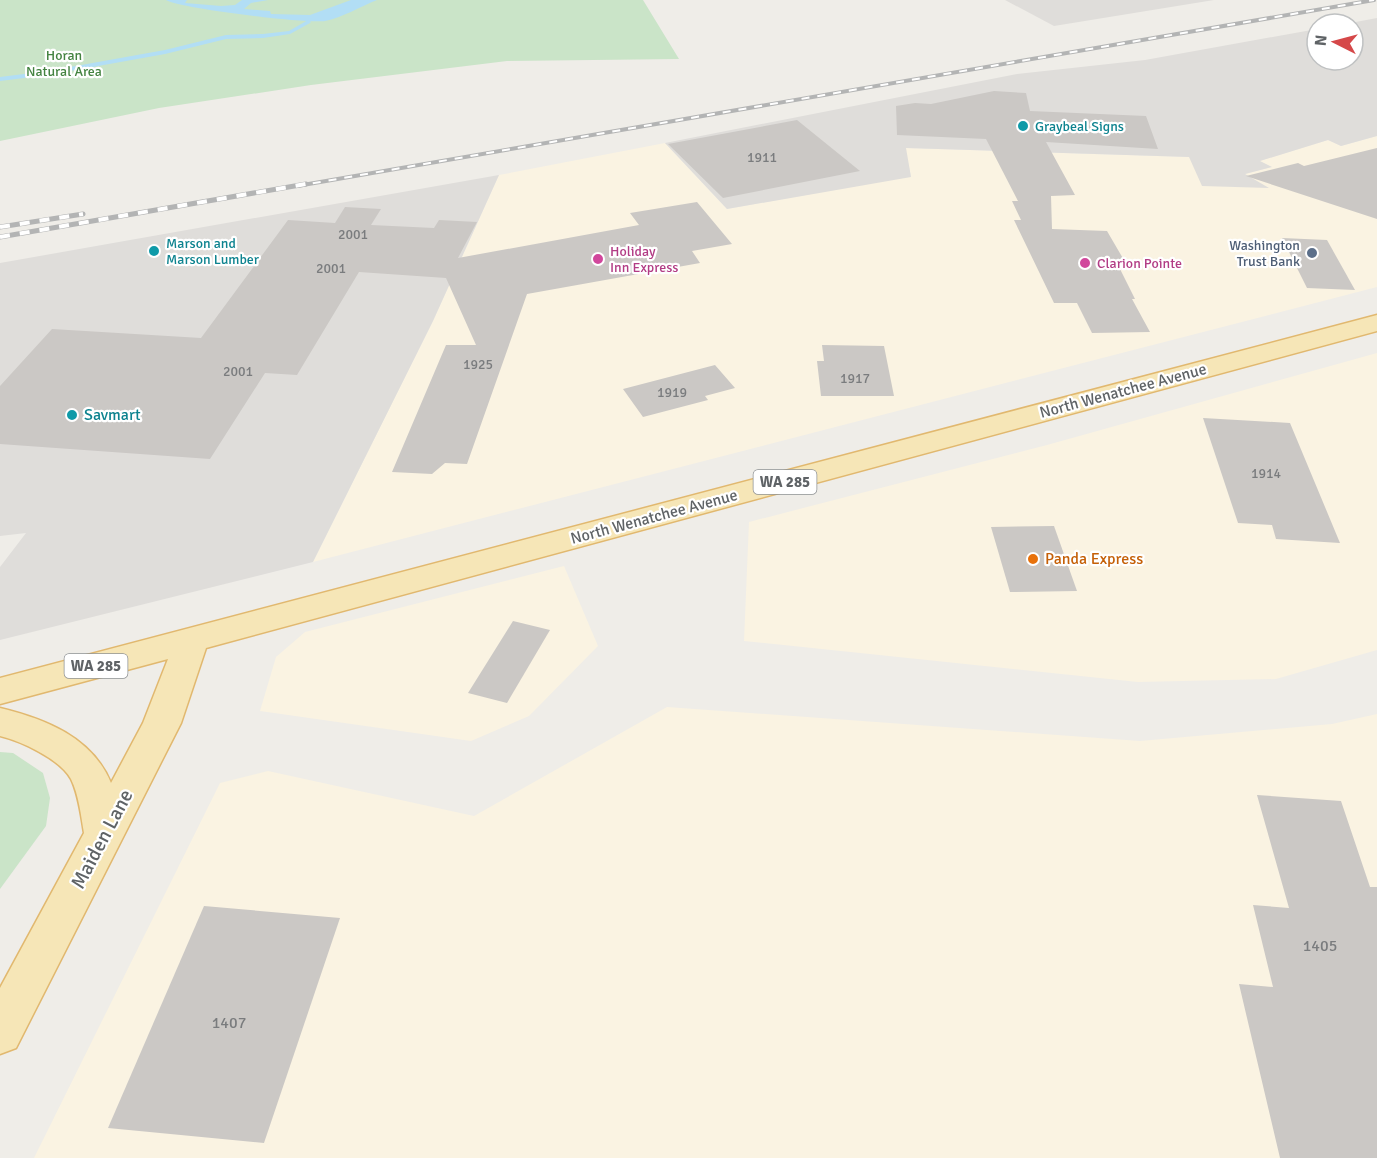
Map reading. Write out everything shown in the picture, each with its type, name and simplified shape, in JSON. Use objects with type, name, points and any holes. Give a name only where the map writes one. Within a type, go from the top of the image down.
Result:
[{"type":"main road","name":"North Wenatchee Avenue","points":[[0,691],[1377,323]]},
{"type":"main road","name":"Maiden Lane","points":[[0,1033],[162,723],[192,640]]},
{"type":"main road","points":[[0,722],[43,738],[69,754],[87,772],[95,793],[104,834]]},
{"type":"shaded area","points":[[1005,0],[1214,0],[1054,26]]},
{"type":"shaded area","points":[[1377,18],[1377,136],[1341,146],[1328,140],[1260,161],[1272,167],[1245,174],[1269,188],[1202,186],[1189,157],[906,148],[911,177],[727,209],[665,143],[1017,74],[1145,60],[1305,31],[1305,72],[1365,72],[1365,20]]},
{"type":"shaded area","points":[[1377,136],[1377,287],[313,562],[433,321],[499,175],[665,143],[727,209],[911,176],[905,148],[1189,157],[1267,188],[1245,174],[1271,167],[1259,161],[1328,140],[1341,146]]},
{"type":"shaded area","points":[[499,175],[433,321],[313,562],[0,640],[0,567],[26,533],[0,536],[0,263]]},
{"type":"shaded area","points":[[1377,353],[1377,650],[1276,679],[1138,682],[744,641],[749,522],[1047,445]]},
{"type":"shaded area","points":[[564,566],[598,646],[529,716],[471,741],[260,711],[276,657],[305,632]]},
{"type":"shaded area","points":[[667,707],[1140,741],[1332,724],[1377,714],[1377,1158],[34,1158],[220,783],[268,771],[474,816]]},
{"type":"green space","name":"Horan Natural Area","points":[[0,0],[643,0],[679,59],[507,61],[311,85],[159,108],[0,141]]},
{"type":"green space","points":[[0,752],[13,753],[43,773],[50,798],[46,826],[0,889]]},
{"type":"water","points":[[166,0],[187,0],[185,3],[221,6],[235,5],[242,0],[268,0],[251,3],[244,9],[270,11],[271,14],[310,15],[351,0],[377,0],[338,17],[325,21],[314,21],[217,11]]},
{"type":"building","points":[[994,91],[1026,93],[1030,111],[1146,116],[1158,149],[1046,142],[1075,195],[1051,196],[1052,229],[1107,231],[1128,267],[1119,267],[1135,299],[1132,299],[1150,332],[1092,333],[1077,303],[1054,303],[1014,220],[1021,220],[1012,201],[1018,201],[986,139],[897,135],[896,106],[915,103],[931,104]]},
{"type":"building","points":[[797,120],[860,171],[723,198],[668,144]]},
{"type":"building","points":[[1377,148],[1377,219],[1246,176],[1298,163],[1304,166]]},
{"type":"building","points":[[697,202],[732,244],[692,251],[700,263],[527,294],[467,464],[445,463],[432,474],[392,472],[446,345],[476,345],[446,278],[359,272],[297,375],[265,373],[210,459],[0,444],[0,386],[52,329],[201,338],[288,220],[335,223],[345,207],[381,209],[371,225],[434,228],[439,220],[477,222],[458,258],[639,225],[630,213]]},
{"type":"building","name":"Washington Trust Bank","points":[[1282,238],[1327,240],[1355,290],[1307,288]]},
{"type":"building","points":[[822,345],[884,346],[894,396],[821,396],[817,361],[824,361]]},
{"type":"building","points":[[715,365],[735,388],[705,396],[708,400],[643,417],[623,389]]},
{"type":"building","points":[[1203,418],[1290,423],[1340,543],[1276,539],[1272,525],[1238,523]]},
{"type":"building","name":"Panda Express","points":[[1054,526],[1077,591],[1010,592],[991,527]]},
{"type":"building","points":[[513,621],[550,630],[507,703],[468,693]]},
{"type":"building","points":[[1257,795],[1341,801],[1370,887],[1377,887],[1377,1158],[1280,1158],[1239,984],[1273,987],[1253,905],[1289,908]]},
{"type":"building","points":[[204,906],[340,918],[264,1143],[108,1128]]},
{"type":"waterway","points":[[0,79],[48,73],[165,52],[226,37],[263,36],[290,32],[308,22]]},
{"type":"railway","points":[[297,186],[1374,0]]},
{"type":"railway","points":[[0,237],[306,184]]},
{"type":"railway","points":[[0,227],[83,214]]},
{"type":"place","name":"Graybeal Signs","points":[[1023,126]]},
{"type":"place","name":"Marson and Marson Lumber","points":[[154,251]]},
{"type":"place","name":"Washington Trust Bank","points":[[1312,253]]},
{"type":"place","name":"Holiday Inn Express","points":[[598,259]]},
{"type":"place","name":"Clarion Pointe","points":[[1085,263]]},
{"type":"place","name":"Savmart","points":[[72,415]]},
{"type":"place","name":"Panda Express","points":[[1033,559]]}]
